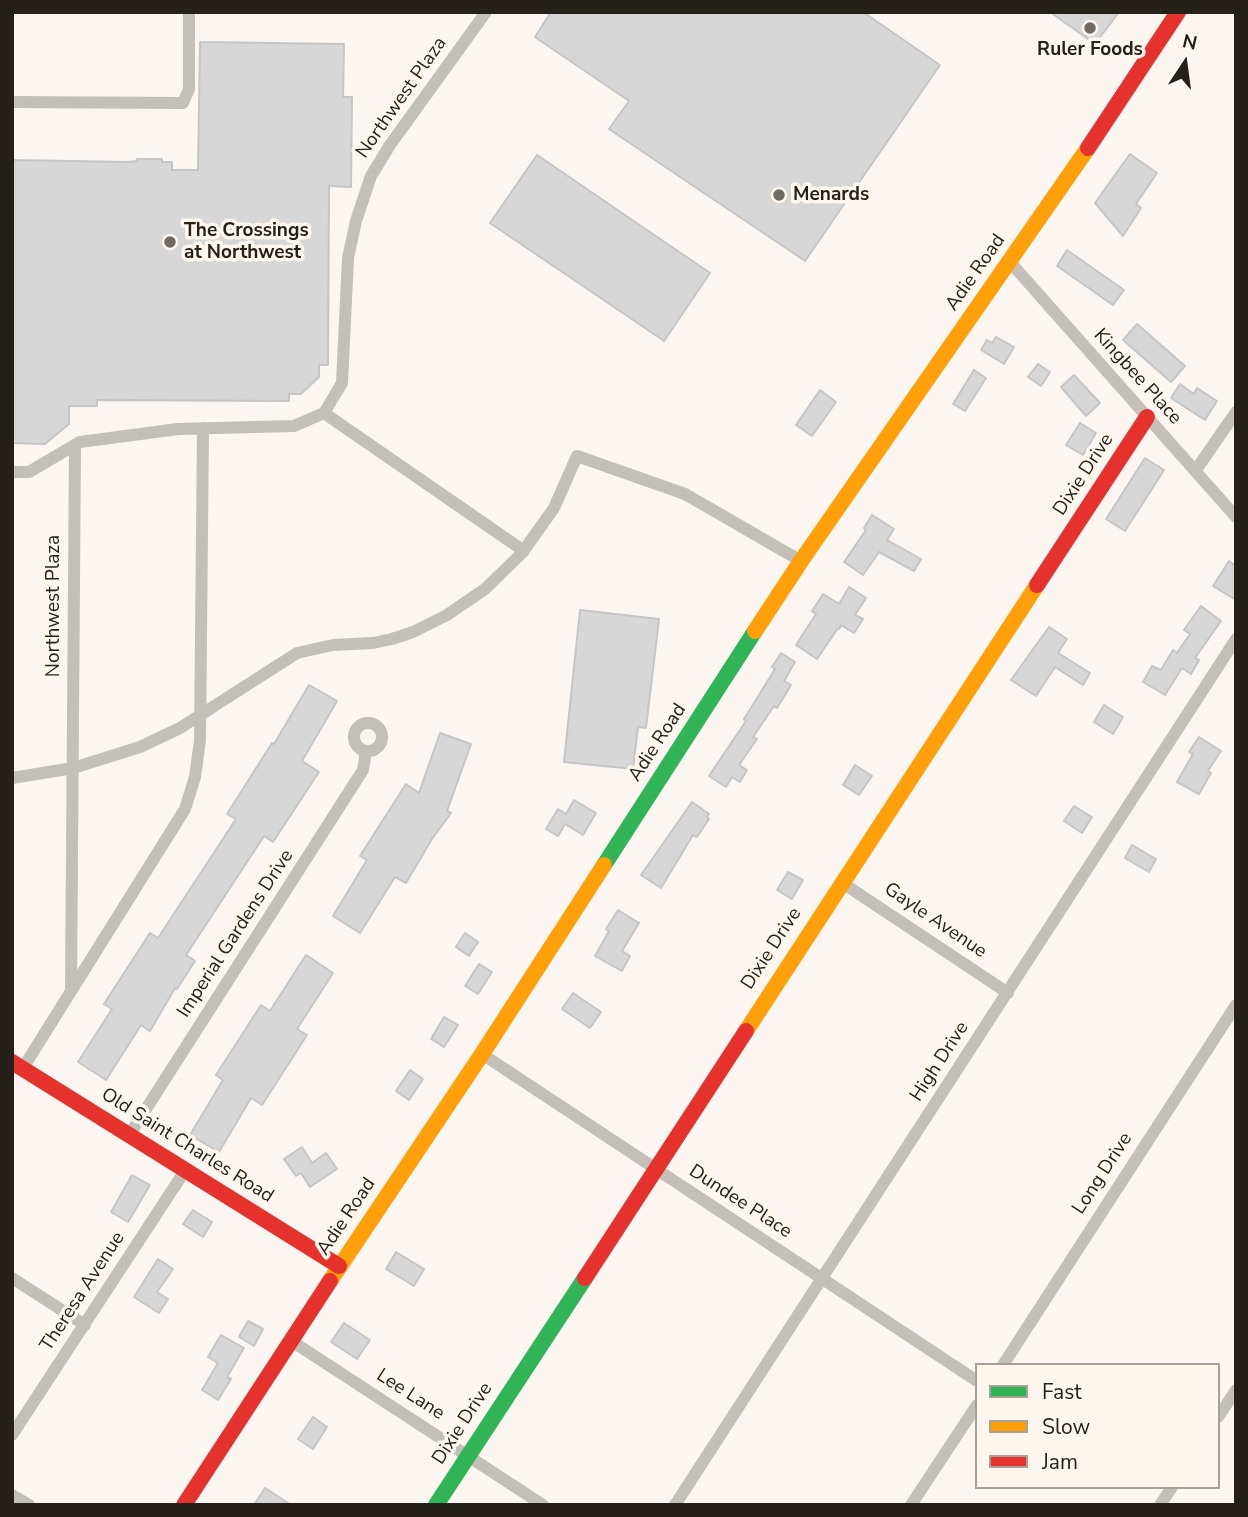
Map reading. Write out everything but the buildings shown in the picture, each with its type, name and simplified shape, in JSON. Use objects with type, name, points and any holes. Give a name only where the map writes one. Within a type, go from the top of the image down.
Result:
[{"type":"street","points":[[12,103],[183,103],[189,89],[189,12]]},
{"type":"street","name":"Northwest Plaza","points":[[324,413],[342,383],[348,258],[356,221],[371,176],[390,145],[486,12]]},
{"type":"street","name":"Adie Road","points":[[184,1505],[290,1340],[482,1054],[801,561],[1010,262],[1178,12]]},
{"type":"street","name":"Kingbee Place","points":[[1010,262],[1236,517]]},
{"type":"street","points":[[1196,470],[1236,412]]},
{"type":"street","points":[[12,472],[29,472],[80,442],[130,434],[203,428],[294,426],[324,413],[524,551]]},
{"type":"street","name":"Dixie Drive","points":[[436,1505],[1147,417]]},
{"type":"street","points":[[18,1065],[71,990],[185,809],[195,777],[201,715],[203,428]]},
{"type":"street","name":"Northwest Plaza","points":[[71,990],[75,444]]},
{"type":"street","points":[[12,778],[73,768],[140,747],[180,728],[297,653],[333,645],[392,639],[447,615],[485,589],[524,551],[554,508],[577,456],[685,494],[801,561]]},
{"type":"street","name":"High Drive","points":[[675,1505],[1236,639]]},
{"type":"street","name":"Imperial Gardens Drive","points":[[130,1134],[363,770],[366,751]]},
{"type":"street","name":"Gayle Avenue","points":[[841,882],[1008,993]]},
{"type":"street","name":"Long Drive","points":[[1004,1363],[1236,1005]]},
{"type":"street","name":"Dundee Place","points":[[482,1054],[975,1380]]},
{"type":"street","name":"Old Saint Charles Road","points":[[18,1065],[339,1266]]},
{"type":"street","name":"Theresa Avenue","points":[[12,1435],[186,1169]]},
{"type":"street","points":[[12,1278],[85,1325]]},
{"type":"street","name":"Lee Lane","points":[[290,1340],[543,1505]]},
{"type":"street","points":[[1220,1414],[1236,1390]]},
{"type":"street","points":[[911,1505],[975,1408]]},
{"type":"street","points":[[1160,1505],[1171,1489]]},
{"type":"street","points":[[12,1495],[29,1505]]},
{"type":"traffic: fast","points":[[604,865],[755,631]]},
{"type":"traffic: fast","points":[[436,1505],[585,1278]]},
{"type":"traffic: slow","points":[[755,631],[1088,148]]},
{"type":"traffic: slow","points":[[746,1031],[1037,585]]},
{"type":"traffic: slow","points":[[330,1281],[604,865]]},
{"type":"traffic: jam","points":[[1088,148],[1178,12]]},
{"type":"traffic: jam","points":[[1037,585],[1147,417]]},
{"type":"traffic: jam","points":[[585,1278],[746,1031]]},
{"type":"traffic: jam","points":[[12,1062],[339,1266]]},
{"type":"traffic: jam","points":[[184,1505],[330,1281]]},
{"type":"place","name":"Ruler Foods","points":[[1090,28]]},
{"type":"place","name":"Menards","points":[[779,195]]},
{"type":"place","name":"The Crossings at Northwest","points":[[170,242]]}]
